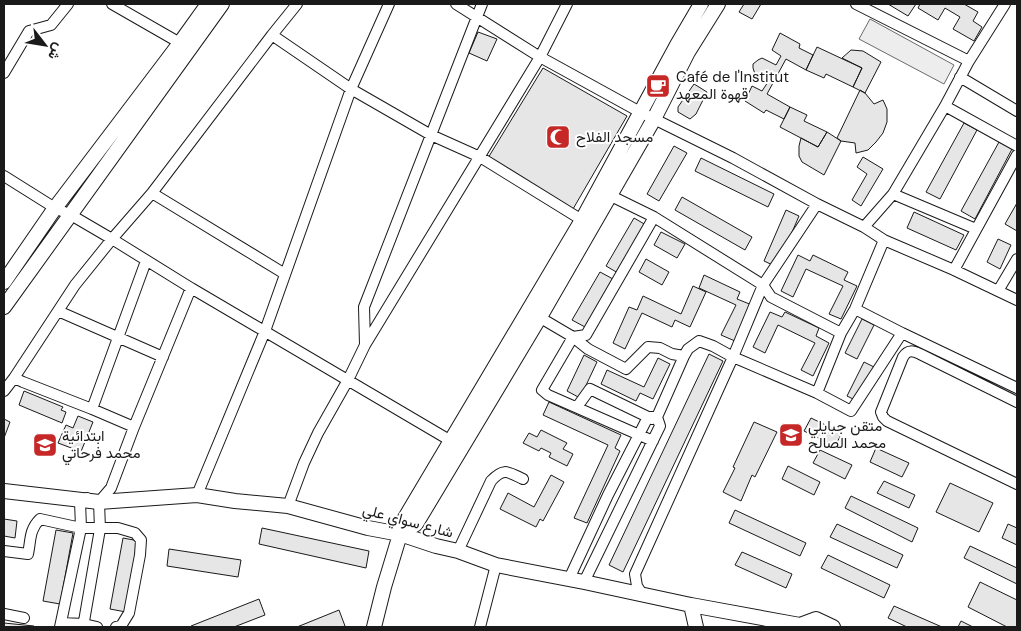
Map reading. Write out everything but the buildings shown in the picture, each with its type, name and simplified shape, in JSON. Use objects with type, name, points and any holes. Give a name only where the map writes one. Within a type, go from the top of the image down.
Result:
[{"type":"main road","points":[[5,276],[208,4]]},
{"type":"main road","points":[[4,307],[222,4]]},
{"type":"main road","points":[[374,627],[405,518],[451,441],[610,197],[654,119],[701,4]]},
{"type":"main road","points":[[400,534],[416,524],[535,314],[598,189],[640,112],[683,48],[718,4]]},
{"type":"main road","name":"شارع سواي علي","points":[[4,491],[99,502],[197,495],[234,501],[288,506],[368,528],[400,534],[458,551],[496,565],[801,626],[816,619],[833,627]]},
{"type":"main road","points":[[691,605],[692,624]]},
{"type":"street","points":[[4,73],[29,31],[51,25],[68,4]]},
{"type":"street","points":[[112,4],[180,43]]},
{"type":"street","points":[[4,391],[75,285],[152,192],[297,4]]},
{"type":"street","points":[[197,495],[265,331],[351,89],[389,4]]},
{"type":"street","points":[[456,4],[540,57],[640,112],[733,158],[817,204],[864,227],[884,240],[1017,300]]},
{"type":"street","points":[[365,345],[364,308],[476,15],[482,4]]},
{"type":"street","points":[[288,506],[304,463],[318,433],[365,345],[540,57],[567,4]]},
{"type":"street","points":[[856,4],[969,61]]},
{"type":"street","points":[[864,227],[893,194],[1004,4]]},
{"type":"street","points":[[272,35],[351,89],[430,135],[480,157],[582,220]]},
{"type":"street","points":[[960,77],[1017,111]]},
{"type":"street","points":[[945,106],[1017,146]]},
{"type":"street","points":[[954,270],[1017,155]]},
{"type":"street","points":[[4,176],[55,208],[112,239],[191,288],[451,441]]},
{"type":"street","points":[[598,189],[610,197],[654,217],[763,285],[770,297],[841,333]]},
{"type":"street","points":[[152,192],[285,274]]},
{"type":"street","points":[[893,194],[976,229]]},
{"type":"street","points":[[642,594],[637,586],[635,574],[733,357],[763,285],[817,204]]},
{"type":"street","points":[[573,337],[586,335],[654,217]]},
{"type":"street","points":[[817,393],[841,333],[855,309],[884,240]]},
{"type":"street","points":[[998,291],[1017,259]]},
{"type":"street","points":[[92,409],[146,260]]},
{"type":"street","points":[[83,626],[100,529],[99,502],[111,488],[191,288]]},
{"type":"street","points":[[855,309],[1017,388]]},
{"type":"street","points":[[58,310],[163,356]]},
{"type":"street","points":[[535,314],[573,337],[588,349],[626,368],[648,347],[660,348],[672,354],[684,356]]},
{"type":"street","points":[[584,582],[653,441],[655,420],[688,349],[699,341],[713,346],[733,357],[817,393],[851,411],[902,333]]},
{"type":"street","points":[[573,337],[542,390],[548,395],[653,441]]},
{"type":"street","points":[[1017,402],[920,354],[909,351],[903,357],[881,412],[886,421],[1017,484]]},
{"type":"street","points":[[14,378],[134,427]]},
{"type":"street","points":[[577,407],[590,389],[655,420]]},
{"type":"street","points":[[569,579],[639,434],[655,420]]},
{"type":"street","points":[[458,551],[491,481],[498,473],[507,472],[523,479]]},
{"type":"street","points":[[97,627],[60,625],[81,528],[80,501],[111,488]]},
{"type":"street","points":[[4,552],[28,554],[30,535],[34,524],[40,518],[81,528],[118,528],[135,533],[141,540],[140,554],[129,613],[121,626],[116,627]]},
{"type":"street","points":[[480,627],[496,565]]},
{"type":"street","points":[[4,614],[24,618]]},
{"type":"shaded area","points":[[870,19],[954,65],[944,84],[859,39]]},
{"type":"place","name":"Café de l'Institut قهوة المعهد","points":[[658,86]]},
{"type":"place","name":"مسجد الفلاح","points":[[558,137]]},
{"type":"place","name":"متقن جبايلي محمد الصالح","points":[[791,435]]},
{"type":"place","name":"ابتدائية محمد فرحاتي","points":[[45,445]]}]
